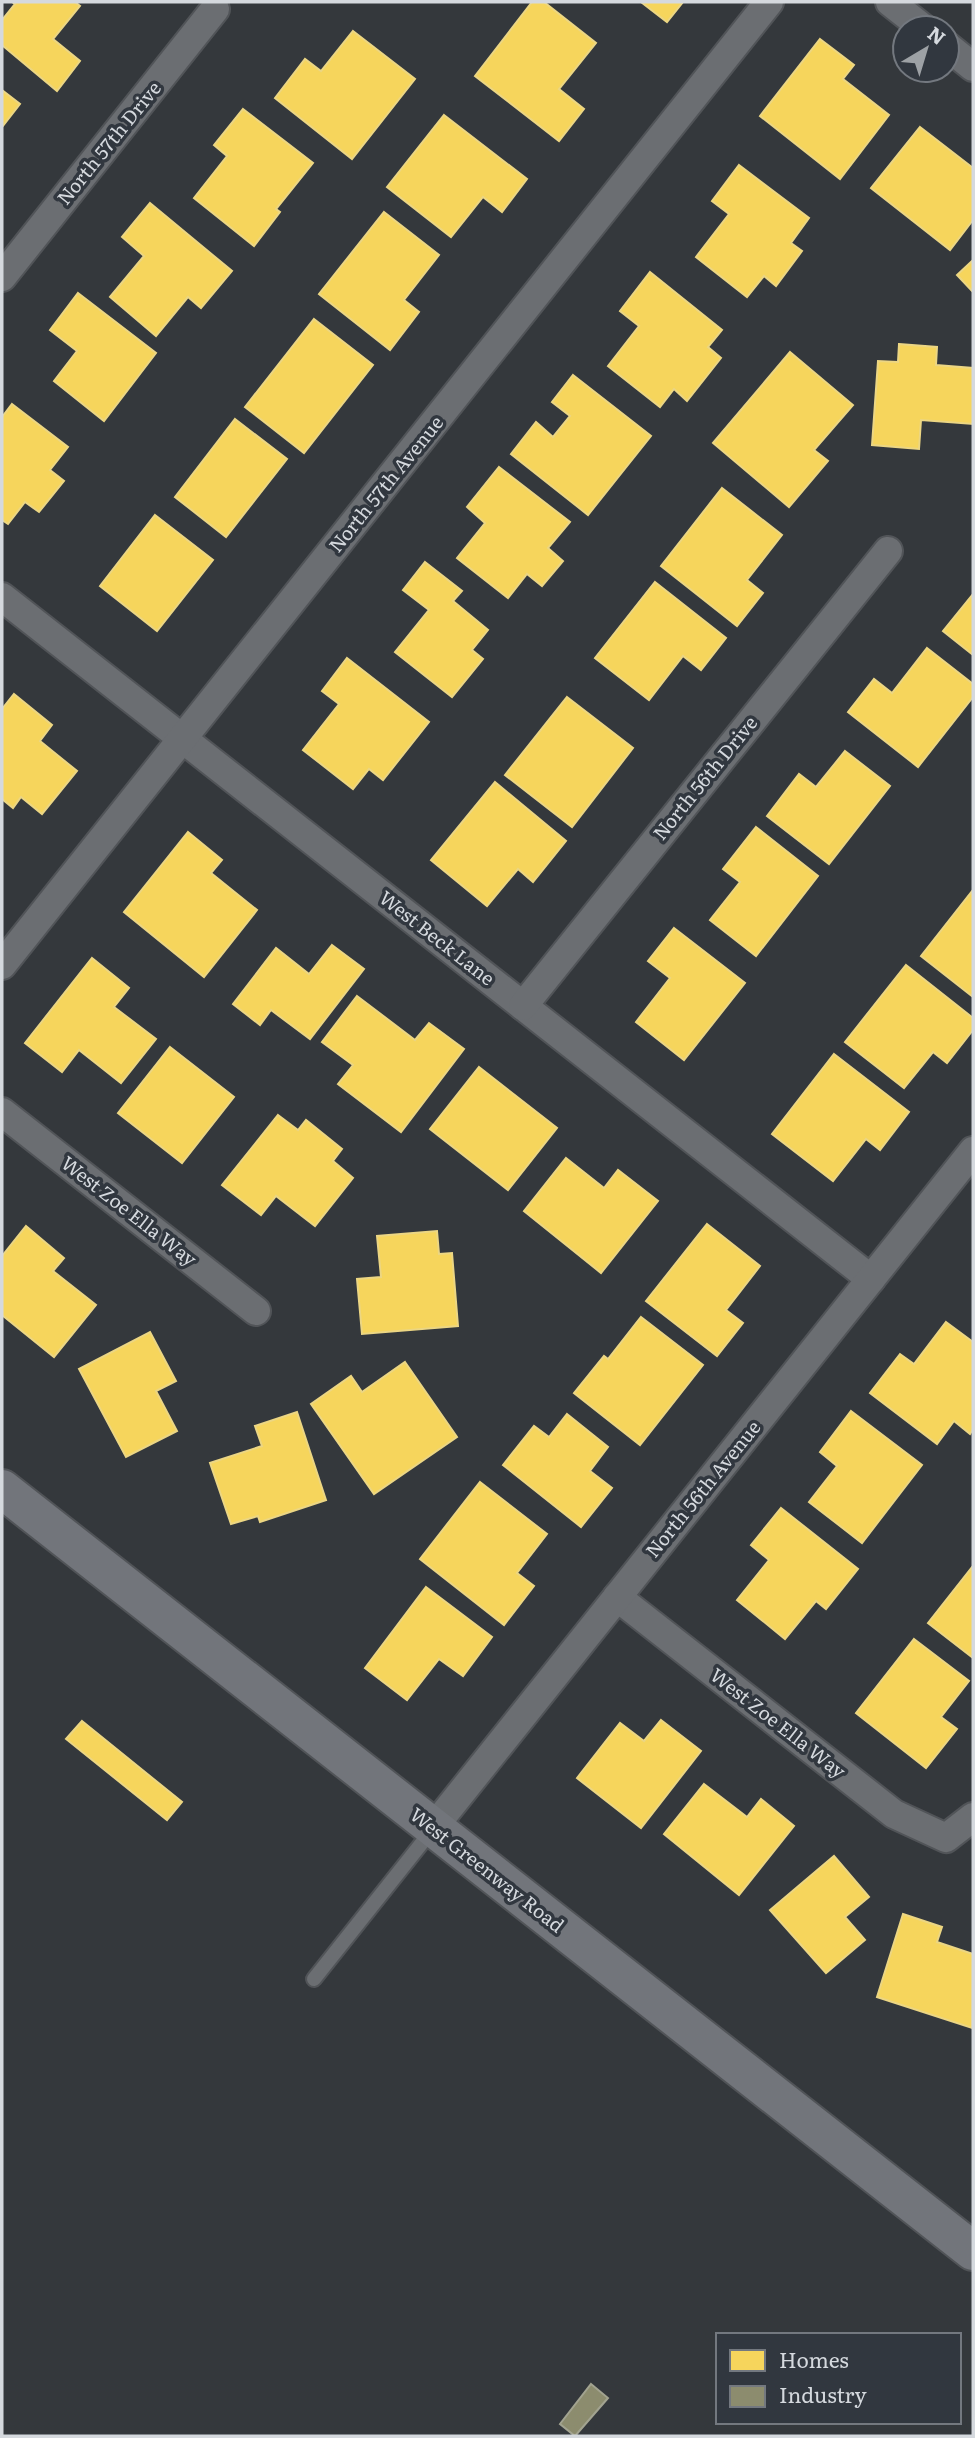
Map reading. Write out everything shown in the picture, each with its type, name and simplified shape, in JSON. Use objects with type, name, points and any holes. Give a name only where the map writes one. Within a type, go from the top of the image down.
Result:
[{"type":"main road","name":"West Greenway Road","points":[[2,1489],[973,2251]]},
{"type":"street","name":"North 57th Avenue","points":[[2,965],[769,2]]},
{"type":"street","points":[[890,2],[905,14]]},
{"type":"street","name":"North 57th Drive","points":[[2,277],[215,9]]},
{"type":"street","name":"North 56th Drive","points":[[523,1006],[888,551]]},
{"type":"street","name":"West Beck Lane","points":[[2,597],[871,1279]]},
{"type":"street","name":"West Zoe Ella Way","points":[[2,1112],[256,1311]]},
{"type":"street","name":"North 56th Avenue","points":[[433,1828],[973,1151]]},
{"type":"street","name":"West Zoe Ella Way","points":[[617,1597],[894,1814],[946,1838],[973,1817]]},
{"type":"lane","points":[[314,1979],[433,1828]]},
{"type":"building: Homes","points":[[12,2],[75,2],[80,6],[53,39],[80,61],[57,91],[2,45],[2,20],[15,4]]},
{"type":"building: Homes","points":[[532,2],[544,2],[596,43],[559,89],[584,109],[559,141],[475,76]]},
{"type":"building: Homes","points":[[641,2],[683,2],[667,22]]},
{"type":"building: Homes","points":[[353,31],[415,79],[352,159],[275,98],[305,59],[321,71]]},
{"type":"building: Homes","points":[[820,39],[854,65],[843,79],[889,115],[840,179],[760,116]]},
{"type":"building: Homes","points":[[2,90],[20,104],[2,127]]},
{"type":"building: Homes","points":[[243,109],[313,163],[276,209],[280,212],[254,246],[194,198],[227,156],[214,145]]},
{"type":"building: Homes","points":[[444,115],[527,179],[502,212],[483,197],[451,237],[387,187]]},
{"type":"building: Homes","points":[[920,127],[973,168],[973,220],[950,250],[871,188]]},
{"type":"building: Homes","points":[[739,165],[809,218],[791,243],[802,251],[776,286],[764,276],[747,297],[696,257],[729,214],[712,201]]},
{"type":"building: Homes","points":[[150,203],[232,271],[201,308],[188,297],[156,336],[110,297],[144,256],[122,237]]},
{"type":"building: Homes","points":[[384,212],[439,255],[404,300],[419,312],[390,350],[319,294]]},
{"type":"building: Homes","points":[[973,260],[973,292],[957,275]]},
{"type":"building: Homes","points":[[650,272],[722,330],[708,347],[721,358],[687,401],[674,389],[660,407],[608,366],[639,326],[620,311]]},
{"type":"building: Homes","points":[[78,293],[156,353],[104,421],[54,381],[77,351],[50,330]]},
{"type":"building: Homes","points":[[314,319],[373,365],[304,453],[245,407]]},
{"type":"building: Homes","points":[[899,344],[937,347],[936,365],[973,368],[973,424],[921,420],[919,449],[872,445],[878,361],[898,362]]},
{"type":"building: Homes","points":[[790,352],[853,405],[814,450],[828,461],[789,507],[713,443]]},
{"type":"building: Homes","points":[[573,375],[651,436],[588,515],[511,454],[536,422],[553,437],[570,416],[552,402]]},
{"type":"building: Homes","points":[[12,404],[68,447],[50,470],[64,481],[39,512],[25,502],[8,524],[2,520],[2,417]]},
{"type":"building: Homes","points":[[235,419],[287,459],[226,537],[175,497]]},
{"type":"building: Homes","points":[[499,467],[570,522],[548,548],[563,561],[542,586],[527,574],[508,598],[457,558],[485,523],[467,507]]},
{"type":"building: Homes","points":[[722,488],[782,535],[747,580],[763,593],[737,626],[661,566]]},
{"type":"building: Homes","points":[[155,515],[213,560],[157,631],[100,586]]},
{"type":"building: Homes","points":[[425,562],[462,591],[453,601],[488,630],[472,650],[483,659],[452,697],[395,652],[429,610],[403,590]]},
{"type":"building: Homes","points":[[655,582],[726,638],[701,670],[683,656],[649,700],[595,658]]},
{"type":"building: Homes","points":[[973,594],[973,655],[943,631]]},
{"type":"building: Homes","points":[[927,648],[973,684],[973,697],[918,767],[848,712],[874,679],[892,693]]},
{"type":"building: Homes","points":[[347,658],[429,722],[383,780],[369,769],[353,789],[303,750],[339,704],[322,691]]},
{"type":"building: Homes","points":[[14,694],[52,725],[40,741],[77,771],[42,814],[21,797],[13,808],[2,799],[2,709]]},
{"type":"building: Homes","points":[[567,697],[633,748],[572,827],[505,775]]},
{"type":"building: Homes","points":[[845,751],[890,786],[829,864],[767,816],[799,774],[816,787]]},
{"type":"building: Homes","points":[[495,782],[566,841],[533,882],[518,869],[487,906],[431,860]]},
{"type":"building: Homes","points":[[756,827],[818,876],[756,956],[710,920],[740,882],[723,869]]},
{"type":"building: Homes","points":[[188,832],[222,860],[211,873],[257,910],[204,977],[124,912]]},
{"type":"building: Homes","points":[[973,890],[973,997],[921,956]]},
{"type":"building: Homes","points":[[674,928],[745,983],[684,1060],[636,1022],[670,978],[648,961]]},
{"type":"building: Homes","points":[[332,945],[364,969],[310,1039],[271,1010],[260,1025],[233,1004],[276,948],[309,974]]},
{"type":"building: Homes","points":[[92,958],[129,988],[114,1007],[156,1039],[121,1083],[79,1050],[62,1072],[25,1043]]},
{"type":"building: Homes","points":[[906,965],[973,1018],[973,1030],[947,1063],[933,1052],[904,1088],[845,1042]]},
{"type":"building: Homes","points":[[357,996],[415,1040],[429,1023],[464,1049],[401,1132],[338,1084],[353,1065],[322,1042]]},
{"type":"building: Homes","points":[[170,1047],[234,1097],[182,1163],[118,1113]]},
{"type":"building: Homes","points":[[834,1054],[909,1112],[880,1150],[866,1139],[833,1181],[772,1134]]},
{"type":"building: Homes","points":[[479,1067],[557,1128],[508,1190],[430,1129]]},
{"type":"building: Homes","points":[[278,1115],[298,1130],[306,1120],[342,1149],[333,1161],[353,1178],[315,1226],[276,1196],[261,1215],[222,1185]]},
{"type":"building: Homes","points":[[566,1158],[604,1188],[618,1170],[658,1201],[601,1273],[524,1211]]},
{"type":"building: Homes","points":[[707,1224],[760,1266],[726,1310],[743,1323],[717,1356],[646,1301]]},
{"type":"building: Homes","points":[[26,1226],[64,1258],[53,1271],[96,1305],[54,1357],[2,1315],[2,1256]]},
{"type":"building: Homes","points":[[437,1231],[439,1254],[452,1253],[458,1326],[362,1334],[357,1279],[381,1277],[377,1236]]},
{"type":"building: Homes","points":[[641,1317],[703,1365],[640,1445],[574,1393],[604,1356],[608,1359]]},
{"type":"building: Homes","points":[[946,1322],[973,1342],[973,1429],[970,1434],[954,1421],[937,1444],[870,1393],[900,1354],[914,1364]]},
{"type":"building: Homes","points":[[150,1332],[176,1381],[156,1391],[177,1431],[126,1457],[79,1369]]},
{"type":"building: Homes","points":[[405,1362],[457,1437],[374,1494],[311,1404],[351,1376],[362,1392]]},
{"type":"building: Homes","points":[[851,1411],[922,1465],[862,1543],[809,1502],[837,1466],[820,1452]]},
{"type":"building: Homes","points":[[297,1412],[326,1500],[260,1522],[258,1516],[231,1524],[210,1463],[262,1446],[255,1426]]},
{"type":"building: Homes","points":[[567,1414],[608,1447],[590,1471],[612,1488],[581,1527],[503,1465],[534,1426],[549,1437]]},
{"type":"building: Homes","points":[[480,1482],[547,1534],[517,1573],[534,1586],[504,1625],[420,1559]]},
{"type":"building: Homes","points":[[781,1508],[858,1569],[826,1609],[816,1601],[785,1639],[737,1600],[769,1560],[751,1545]]},
{"type":"building: Homes","points":[[973,1566],[973,1658],[928,1623]]},
{"type":"building: Homes","points":[[426,1587],[492,1637],[463,1676],[439,1659],[407,1700],[365,1668]]},
{"type":"building: Homes","points":[[914,1639],[969,1681],[941,1717],[957,1729],[926,1768],[856,1713]]},
{"type":"building: Homes","points":[[661,1720],[701,1751],[641,1828],[577,1778],[620,1723],[644,1741]]},
{"type":"building: Homes","points":[[82,1721],[182,1802],[167,1820],[66,1739]]},
{"type":"building: Homes","points":[[704,1784],[747,1817],[761,1799],[794,1826],[739,1895],[664,1834]]},
{"type":"building: Homes","points":[[834,1856],[869,1897],[845,1917],[865,1940],[826,1973],[770,1910]]},
{"type":"building: Homes","points":[[903,1914],[942,1927],[937,1942],[973,1954],[972,2028],[877,1997]]},
{"type":"building: Industry","points":[[591,2384],[608,2398],[575,2436],[560,2424]]}]
